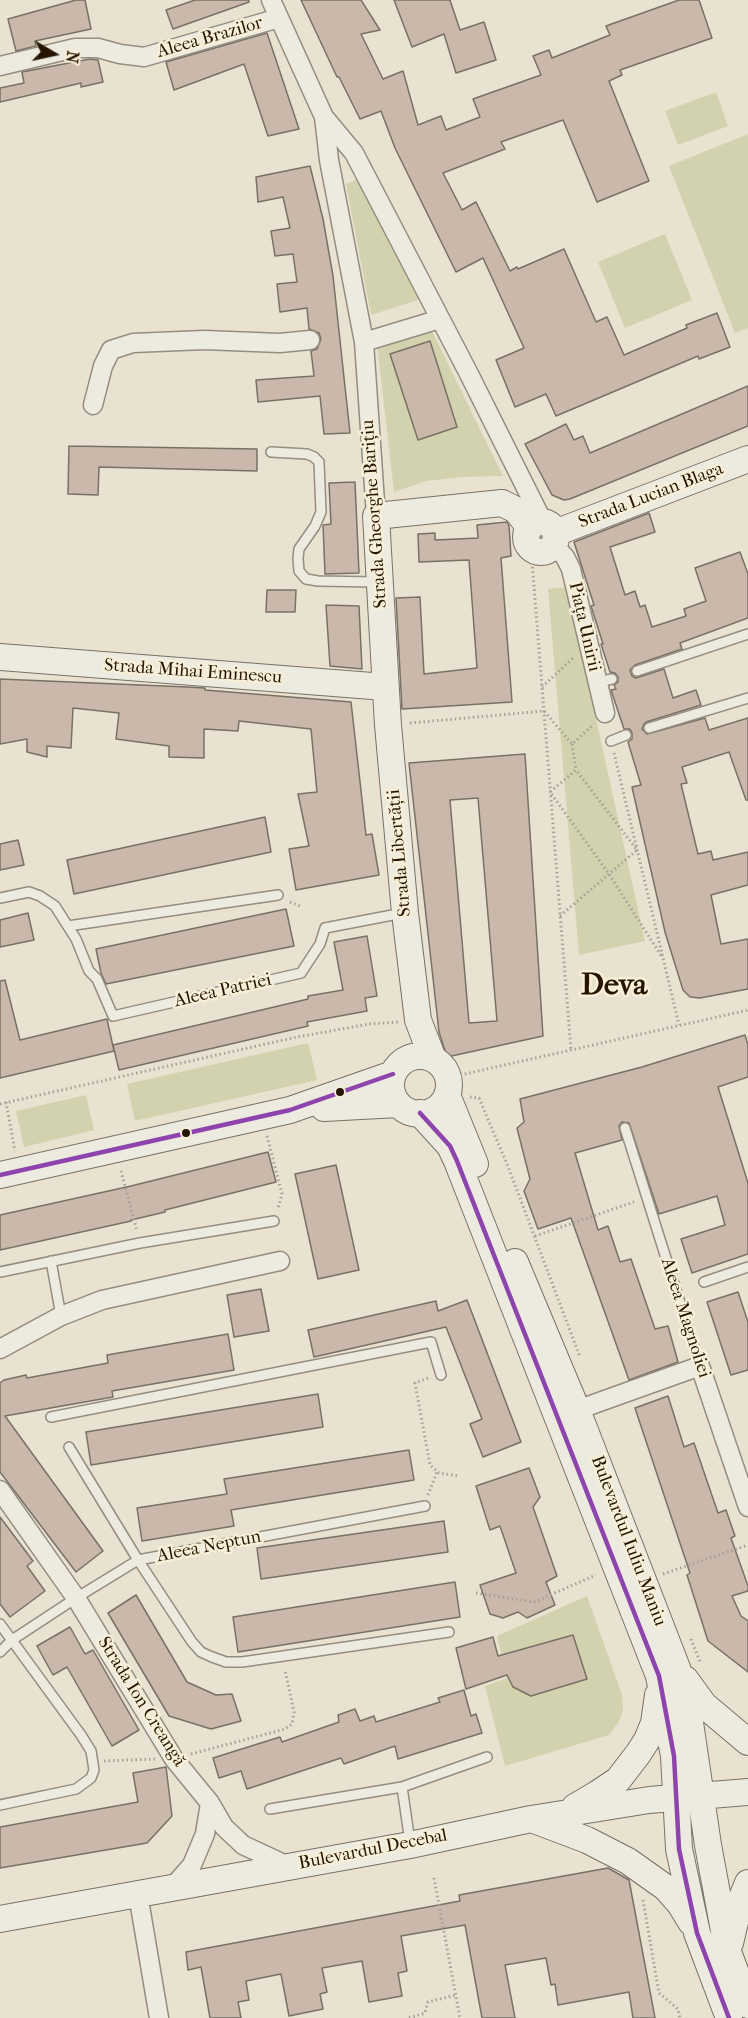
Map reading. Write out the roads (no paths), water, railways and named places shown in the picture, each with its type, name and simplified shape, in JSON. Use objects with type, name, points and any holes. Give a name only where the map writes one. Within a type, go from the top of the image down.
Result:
[{"type":"street","name":"Strada Gheorghe Barițiu","points":[[271,0],[324,117],[354,153],[440,319],[543,535]]},
{"type":"street","name":"Aleea Brazilor","points":[[0,66],[75,48],[98,48],[144,57],[279,18]]},
{"type":"street","name":"Strada Gheorghe Barițiu","points":[[324,117],[329,160],[364,342],[385,687]]},
{"type":"street","points":[[364,342],[440,319]]},
{"type":"street","points":[[93,405],[103,366],[111,350],[132,343],[215,340],[280,343],[310,340]]},
{"type":"street","name":"Strada Lucian Blaga","points":[[543,535],[748,459]]},
{"type":"street","points":[[376,516],[502,503],[516,510],[543,535]]},
{"type":"street","name":"Piața Unirii","points":[[543,535],[565,557],[571,570],[591,654],[605,680],[605,713]]},
{"type":"street","name":"Strada Mihai Eminescu","points":[[0,657],[385,687]]},
{"type":"street","name":"Strada Libertății","points":[[385,687],[405,913],[426,1073]]},
{"type":"street","points":[[409,1108],[392,1090],[426,1073]]},
{"type":"street","points":[[290,1110],[436,1109],[426,1073]]},
{"type":"street","points":[[10,1173],[262,1117],[426,1073]]},
{"type":"street","name":"Bulevardul Iuliu Maniu","points":[[426,1073],[577,1410],[668,1672],[679,1849],[697,1933],[729,2018]]},
{"type":"street","name":"Bulevardul Iuliu Maniu","points":[[409,1108],[450,1146],[457,1161],[617,1566],[688,1709],[708,1845],[728,1952],[748,2005]]},
{"type":"street","points":[[0,1349],[62,1316],[102,1300],[280,1261]]},
{"type":"street","points":[[577,1410],[700,1365]]},
{"type":"street","name":"Aleea Magnoliei","points":[[700,1365],[748,1507]]},
{"type":"street","name":"Strada Ion Creangă","points":[[0,1490],[76,1598],[174,1758],[210,1803],[224,1827],[243,1845],[288,1866]]},
{"type":"street","points":[[531,1819],[575,1807],[618,1780],[647,1740],[668,1672],[748,1742]]},
{"type":"street","name":"Bulevardul Decebal","points":[[0,1918],[410,1845],[531,1819],[649,1800],[748,1792]]},
{"type":"street","points":[[172,1888],[192,1865],[206,1834],[210,1803]]},
{"type":"street","points":[[531,1819],[606,1848],[648,1875],[666,1888],[680,1904],[697,1933]]},
{"type":"street","points":[[728,1952],[739,1905],[748,1883]]},
{"type":"street","points":[[138,1894],[159,2018]]},
{"type":"lane","points":[[271,452],[307,454],[320,462],[321,512],[315,526],[303,540],[299,549],[299,571],[306,579],[318,581],[380,582]]},
{"type":"lane","points":[[637,671],[748,634]]},
{"type":"lane","points":[[649,729],[748,698]]},
{"type":"lane","points":[[612,741],[626,735]]},
{"type":"lane","name":"Aleea Patriei","points":[[0,898],[29,892],[55,906],[76,939],[88,971],[97,979],[113,1016],[301,973],[320,944],[325,928],[405,913]]},
{"type":"lane","points":[[68,926],[278,895]]},
{"type":"lane","name":"Aleea Magnoliei","points":[[625,1128],[700,1365]]},
{"type":"lane","points":[[0,1272],[140,1243],[274,1221]]},
{"type":"lane","points":[[51,1261],[62,1316]]},
{"type":"lane","points":[[704,1281],[748,1267]]},
{"type":"lane","points":[[51,1418],[431,1342],[441,1375]]},
{"type":"lane","points":[[0,1652],[12,1640],[138,1560],[69,1448]]},
{"type":"lane","name":"Aleea Neptun","points":[[425,1506],[138,1560],[192,1642],[201,1652],[226,1662],[242,1662],[449,1632]]},
{"type":"lane","points":[[0,1624],[81,1736],[91,1751],[94,1762],[91,1778],[76,1789],[0,1805]]},
{"type":"lane","points":[[270,1809],[402,1787],[488,1757]]},
{"type":"lane","points":[[402,1787],[410,1845]]},
{"type":"district","name":"Deva","points":[[614,987]]}]
